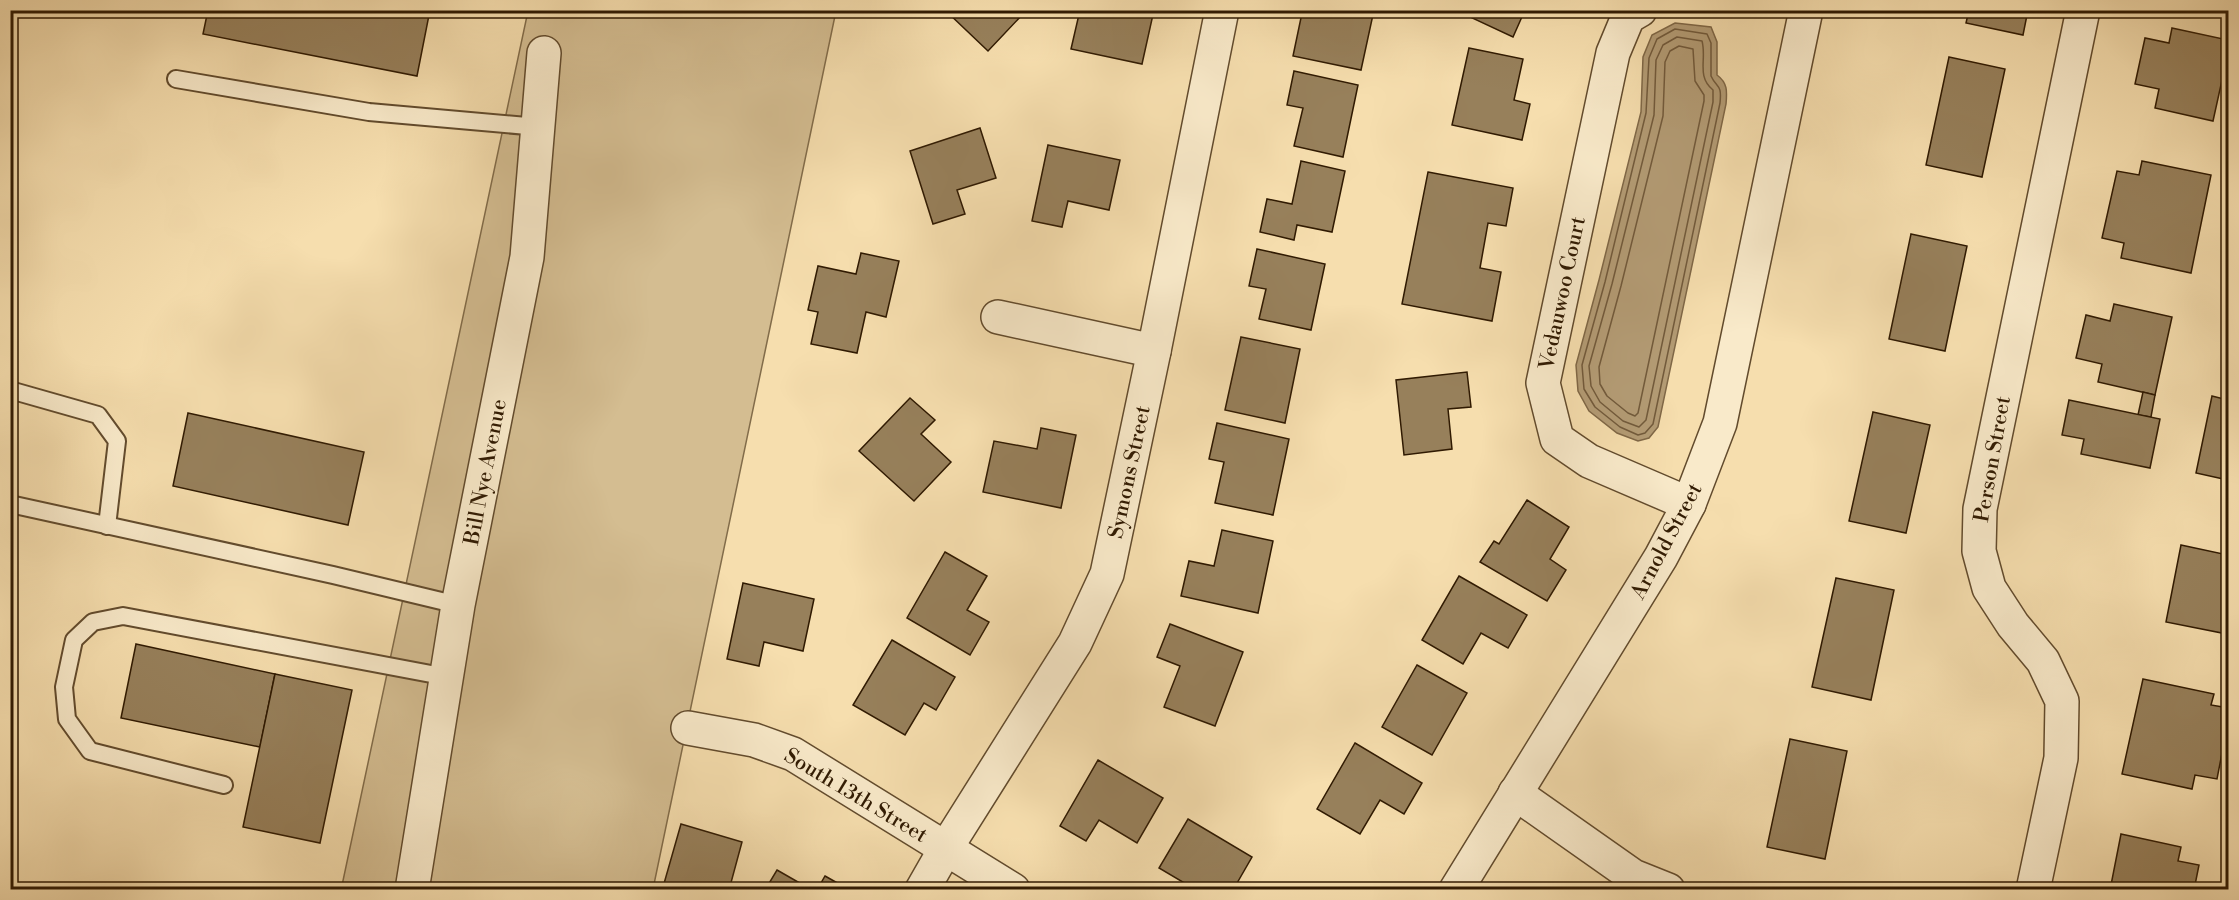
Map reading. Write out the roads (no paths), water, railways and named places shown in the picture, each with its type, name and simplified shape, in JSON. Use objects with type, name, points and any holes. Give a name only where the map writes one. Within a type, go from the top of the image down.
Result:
[{"type":"street","name":"Symons Street","points":[[922,890],[1075,643],[1107,574],[1222,10]]},
{"type":"street","name":"Vedauwoo Court","points":[[1641,10],[1628,17],[1613,53],[1543,383],[1557,439],[1589,461],[1689,504]]},
{"type":"street","name":"Arnold Street","points":[[1456,890],[1661,557],[1689,504],[1720,423],[1806,10]]},
{"type":"street","name":"Person Street","points":[[2033,890],[2061,758],[2062,701],[2043,661],[2013,625],[1989,588],[1979,551],[1980,509],[2083,10]]},
{"type":"street","name":"Bill Nye Avenue","points":[[412,890],[458,605],[527,257],[544,53]]},
{"type":"street","points":[[998,317],[1154,351]]},
{"type":"street","name":"South 13th Street","points":[[688,728],[754,740],[794,754],[1013,890]]},
{"type":"street","points":[[1515,793],[1633,876],[1668,890]]},
{"type":"lane","points":[[176,79],[369,111],[538,127]]},
{"type":"lane","points":[[10,390],[98,414],[117,441],[107,526]]},
{"type":"lane","points":[[10,504],[458,605]]},
{"type":"lane","points":[[224,785],[90,751],[67,719],[64,687],[74,640],[93,622],[123,616],[447,677]]},
{"type":"water","points":[[1675,23],[1711,27],[1717,42],[1717,75],[1725,85],[1726,104],[1658,427],[1649,438],[1638,441],[1617,433],[1589,411],[1578,391],[1576,365],[1641,112],[1643,57],[1652,35]]}]
